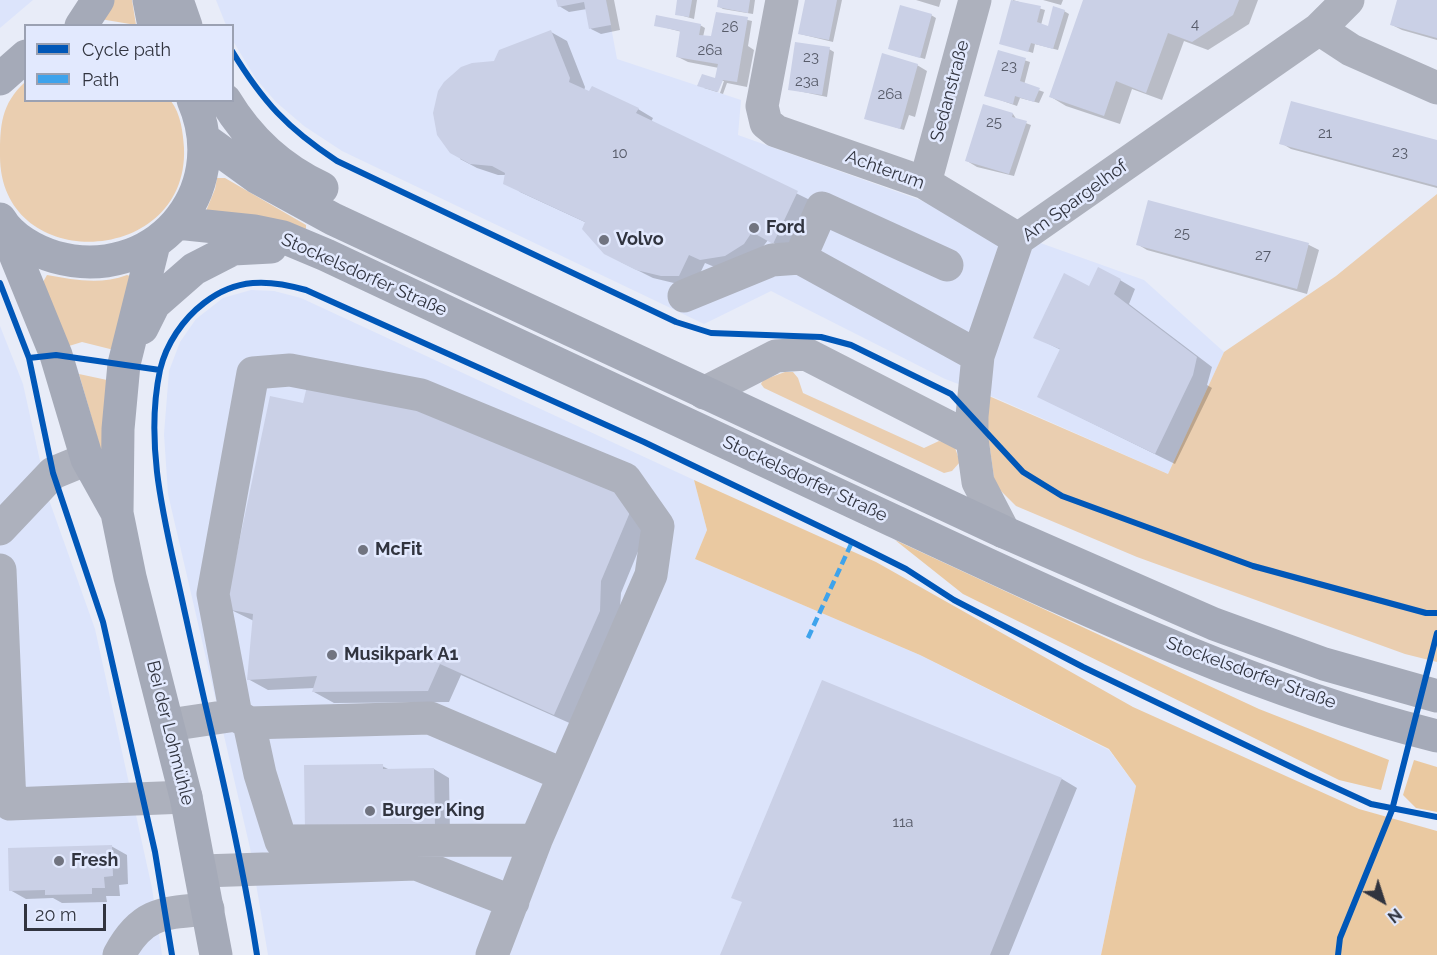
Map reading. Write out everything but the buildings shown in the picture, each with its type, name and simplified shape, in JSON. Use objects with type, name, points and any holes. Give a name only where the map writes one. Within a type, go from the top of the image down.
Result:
[{"type":"main road","points":[[82,24],[98,0]]},
{"type":"main road","points":[[149,0],[154,24]]},
{"type":"main road","points":[[177,0],[185,24]]},
{"type":"main road","points":[[0,79],[24,57]]},
{"type":"main road","name":"Bei der Lohmühle","points":[[194,102],[204,139],[203,167],[196,190],[166,233],[124,364],[118,429],[117,513],[130,577],[186,797],[202,871],[216,955]]},
{"type":"main road","points":[[226,102],[261,148],[300,178],[385,219],[475,285]]},
{"type":"main road","name":"Stockelsdorfer Straße","points":[[204,139],[258,178],[333,219],[1004,532],[1214,624],[1324,664],[1437,696]]},
{"type":"main road","points":[[1,221],[20,240],[40,253],[78,263],[115,261],[166,233]]},
{"type":"main road","name":"Bei der Lohmühle","points":[[1,221],[56,355],[87,459],[117,513]]},
{"type":"main road","name":"Stockelsdorfer Straße","points":[[166,233],[254,231],[283,237],[988,564],[1192,653],[1314,699],[1437,736]]},
{"type":"main road","points":[[124,364],[154,304],[194,269],[233,249],[288,247],[326,255]]},
{"type":"street","name":"Achterum","points":[[782,0],[762,106],[766,123],[776,131],[925,183],[1018,239]]},
{"type":"street","name":"Sedanstraße","points":[[925,183],[975,0]]},
{"type":"street","name":"Am Spargelhof","points":[[1004,532],[978,482],[972,439],[977,361],[1018,239],[1319,29],[1348,0]]},
{"type":"street","points":[[1319,29],[1351,51],[1437,88]]},
{"type":"street","points":[[800,258],[822,208],[947,265]]},
{"type":"street","points":[[684,296],[772,260],[800,258],[977,361]]},
{"type":"street","points":[[704,393],[776,356],[806,354],[972,439]]},
{"type":"street","points":[[492,955],[536,840],[651,575],[658,526],[625,479],[421,395],[290,370],[253,373],[213,594],[243,719],[281,841],[536,840]]},
{"type":"street","points":[[0,529],[53,473],[87,459]]},
{"type":"street","points":[[0,570],[5,807],[186,797]]},
{"type":"street","points":[[169,725],[243,719],[430,718],[564,776]]},
{"type":"street","points":[[202,871],[416,864],[513,902]]},
{"type":"street","points":[[119,955],[136,928],[152,917],[166,913],[208,909]]},
{"type":"shaded area","points":[[0,0],[33,0],[0,28]]},
{"type":"shaded area","points":[[114,0],[132,0],[136,24],[100,19]]},
{"type":"shaded area","points":[[216,0],[606,0],[617,59],[741,100],[738,135],[1144,280],[1224,352],[1168,474],[996,398],[945,379],[771,291],[704,324],[342,151],[304,126],[276,102],[256,79],[234,43],[234,24],[226,24]]},
{"type":"shaded area","points":[[24,83],[24,102],[172,102],[179,118],[184,148],[178,187],[157,216],[128,234],[94,242],[60,238],[29,222],[8,195],[0,156],[4,116],[17,90]]},
{"type":"shaded area","points":[[217,178],[225,178],[306,225],[306,230],[206,211]]},
{"type":"shaded area","points":[[1437,194],[1437,662],[1405,654],[1137,557],[1016,506],[995,485],[982,393],[1168,474],[1224,352],[1336,276]]},
{"type":"shaded area","points":[[47,275],[87,281],[107,280],[127,275],[133,277],[114,350],[82,342],[69,346],[43,282]]},
{"type":"shaded area","points":[[251,290],[274,291],[301,298],[694,480],[707,530],[695,559],[920,655],[1109,750],[1136,786],[1101,955],[268,955],[250,848],[168,494],[164,434],[169,371],[180,342],[196,319],[223,298]]},
{"type":"shaded area","points":[[0,326],[23,384],[48,497],[95,629],[152,888],[162,955],[0,955]]},
{"type":"shaded area","points":[[785,372],[793,372],[798,378],[803,393],[924,448],[939,441],[954,445],[960,462],[952,471],[944,473],[764,388],[761,384],[763,380]]},
{"type":"shaded area","points":[[79,374],[107,380],[104,461]]},
{"type":"shaded area","points":[[694,480],[876,562],[1133,707],[1359,809],[1437,831],[1437,955],[1101,955],[1136,786],[1109,749],[920,655],[695,559],[707,530]]},
{"type":"shaded area","points":[[895,540],[1259,709],[1389,760],[1381,790],[1339,780],[963,594]]},
{"type":"shaded area","points":[[1414,760],[1437,767],[1437,812],[1416,808],[1403,795]]},
{"type":"marked path","points":[[808,638],[852,542]]},
{"type":"cycle path","points":[[234,54],[254,85],[277,113],[304,137],[337,161],[676,322],[711,333],[821,337],[851,345],[951,394],[1023,472],[1062,496],[1253,566],[1426,613],[1437,613]]},
{"type":"cycle path","points":[[0,283],[29,358],[53,473],[103,622],[155,852],[172,955]]},
{"type":"cycle path","points":[[257,955],[232,824],[163,512],[158,484],[154,427],[160,370],[166,351],[182,324],[196,309],[216,295],[240,285],[253,283],[279,284],[306,290],[644,442],[906,569],[954,600],[1083,667],[1308,775],[1371,804],[1437,817]]},
{"type":"cycle path","points":[[29,358],[56,355],[160,370]]},
{"type":"cycle path","points":[[1338,955],[1340,938],[1392,810],[1437,633]]},
{"type":"place","name":"Ford","points":[[754,228]]},
{"type":"place","name":"Volvo","points":[[604,240]]},
{"type":"place","name":"McFit","points":[[363,550]]},
{"type":"place","name":"Musikpark A1","points":[[332,655]]},
{"type":"place","name":"Burger King","points":[[370,811]]},
{"type":"place","name":"Fresh","points":[[59,861]]}]
